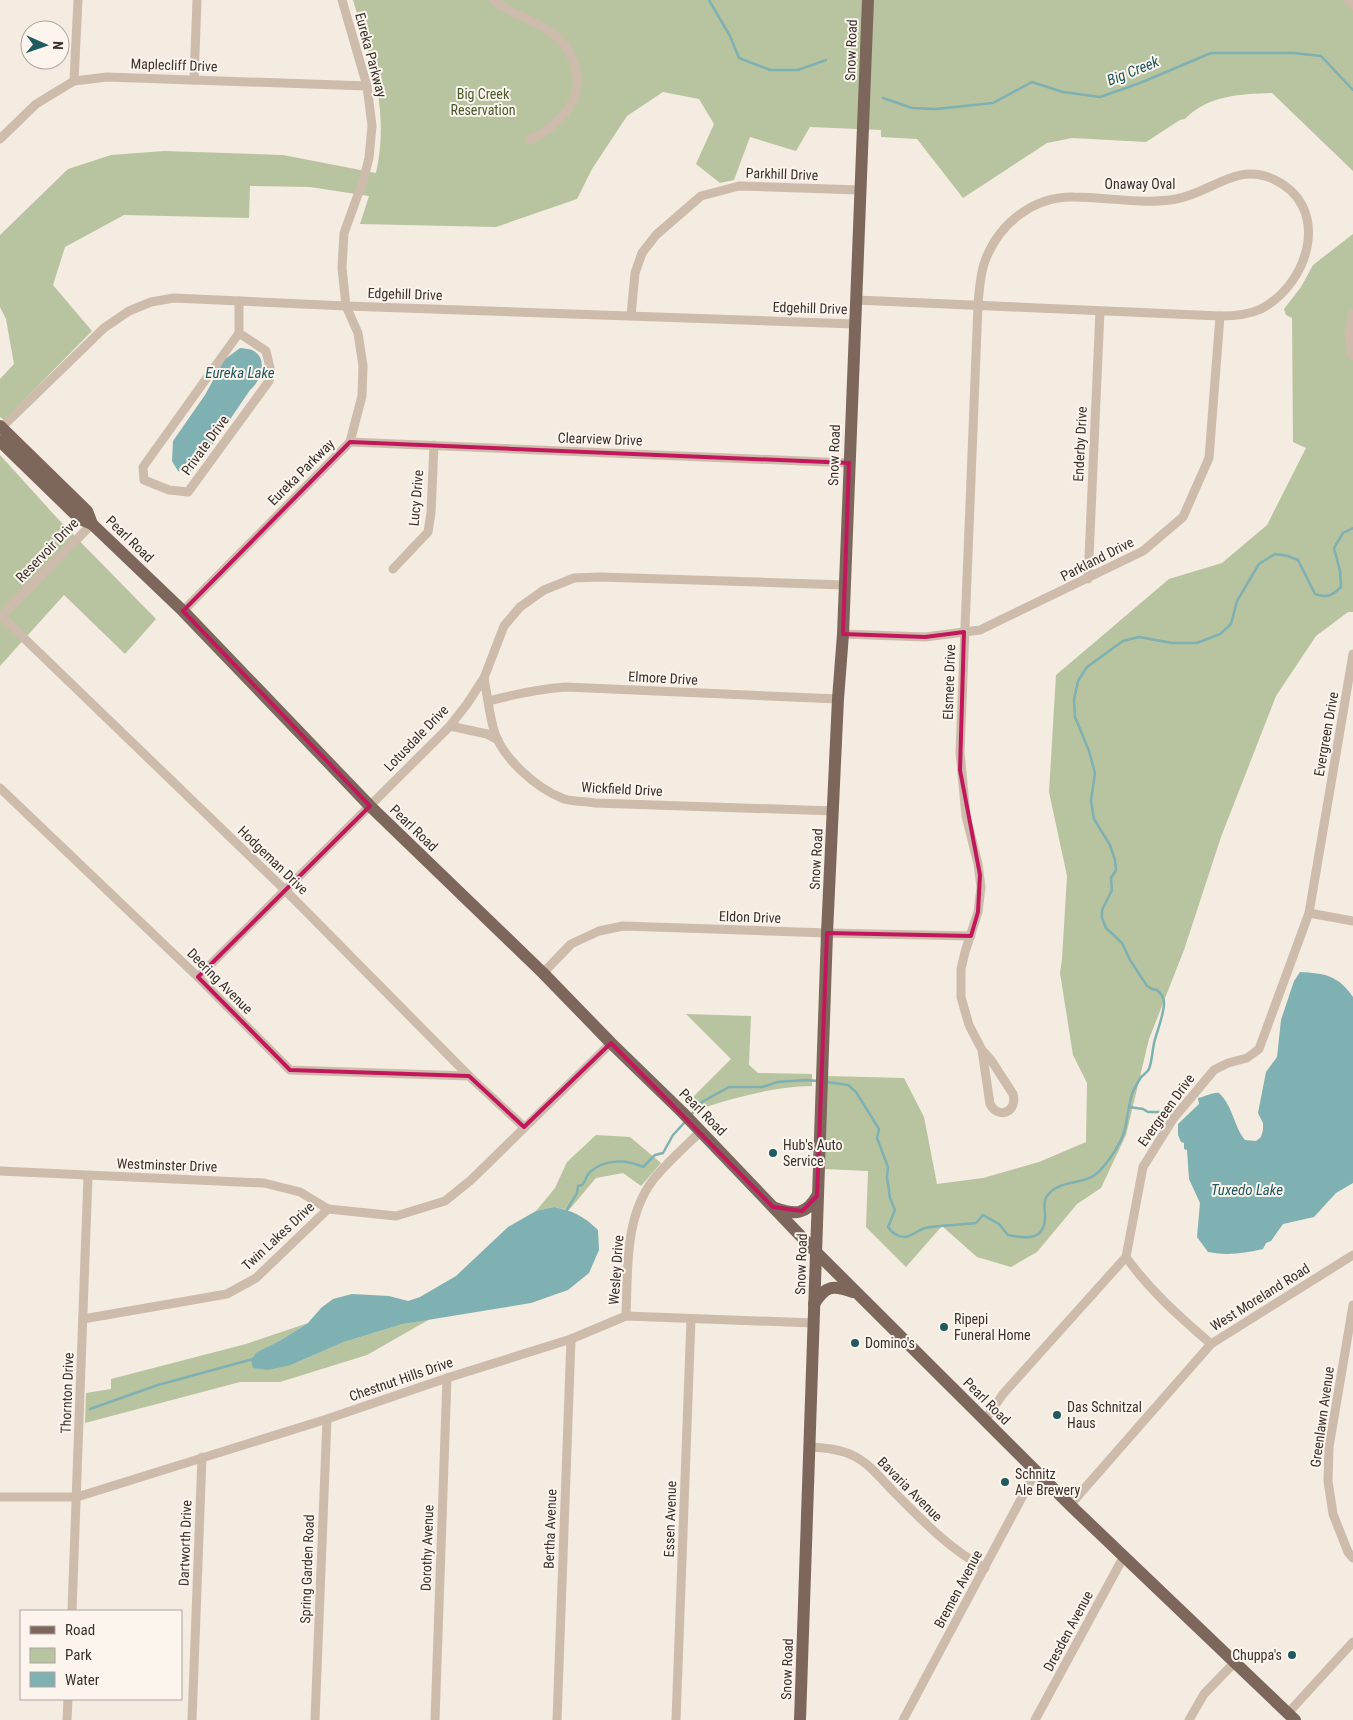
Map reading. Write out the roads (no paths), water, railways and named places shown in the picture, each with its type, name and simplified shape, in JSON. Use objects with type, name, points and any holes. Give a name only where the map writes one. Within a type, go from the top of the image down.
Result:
[{"type":"main road","name":"Snow Road","points":[[800,1720],[827,934],[838,699],[843,634],[868,0]]},
{"type":"main road","name":"Pearl Road","points":[[1,427],[88,511],[92,524]]},
{"type":"main road","name":"Pearl Road","points":[[0,441],[80,519],[92,524],[184,611],[370,806],[543,973],[701,1131],[857,1293],[1070,1505],[1291,1716]]},
{"type":"main road","points":[[773,1207],[792,1213],[802,1211],[812,1204],[818,1196]]},
{"type":"main road","points":[[814,1304],[826,1289],[833,1287],[840,1287],[857,1293]]},
{"type":"street","points":[[74,81],[78,0]]},
{"type":"street","points":[[194,80],[198,0]]},
{"type":"street","name":"Eureka Parkway","points":[[184,611],[350,442],[362,396],[363,366],[358,333],[346,306],[342,268],[344,233],[364,178],[369,158],[372,126],[368,86],[342,0]]},
{"type":"street","points":[[493,0],[552,32],[562,40],[575,64],[578,76],[577,89],[569,109],[552,127],[530,140]]},
{"type":"street","points":[[1349,0],[1353,4]]},
{"type":"street","name":"Maplecliff Drive","points":[[0,139],[36,104],[74,81],[107,77],[368,86]]},
{"type":"street","name":"Onaway Oval","points":[[978,305],[982,274],[989,250],[1004,228],[1014,218],[1033,206],[1066,197],[1156,201],[1177,199],[1194,195],[1229,178],[1247,174],[1273,179],[1294,193],[1301,202],[1308,221],[1308,243],[1303,261],[1293,279],[1272,302]]},
{"type":"street","name":"Parkhill Drive","points":[[631,316],[635,272],[642,253],[656,235],[701,196],[739,186],[860,190]]},
{"type":"street","name":"Edgehill Drive","points":[[1,427],[104,328],[129,311],[151,302],[174,298],[855,324]]},
{"type":"street","points":[[239,300],[239,333]]},
{"type":"street","name":"Edgehill Drive","points":[[856,300],[1220,316],[1250,313],[1272,302]]},
{"type":"street","name":"Elsmere Drive","points":[[978,305],[960,770],[966,816],[978,864],[981,887],[978,912],[962,969],[961,997],[969,1025],[982,1050],[991,1060],[1013,1094],[1014,1105],[1007,1112],[997,1112],[992,1109],[982,1050]]},
{"type":"street","name":"Enderby Drive","points":[[1088,579],[1100,311]]},
{"type":"street","points":[[1353,315],[1350,333],[1353,355]]},
{"type":"street","name":"Parkland Drive","points":[[843,634],[925,637],[980,630],[1143,551],[1183,517],[1209,458],[1220,316]]},
{"type":"street","name":"Private Drive","points":[[239,333],[266,351],[271,372],[269,382],[188,492],[169,490],[144,480],[143,466],[239,333]]},
{"type":"street","name":"Clearview Drive","points":[[350,442],[849,463]]},
{"type":"street","name":"Lucy Drive","points":[[392,569],[428,532],[431,513],[434,445]]},
{"type":"street","name":"Reservoir Drive","points":[[0,616],[92,524]]},
{"type":"street","name":"Lotusdale Drive","points":[[198,977],[450,726],[484,678],[504,626],[520,607],[544,590],[574,578],[601,577],[844,585]]},
{"type":"street","name":"Hodgeman Drive","points":[[0,616],[285,890],[469,1076],[524,1127]]},
{"type":"street","name":"Evergreen Drive","points":[[1126,1257],[1143,1167],[1173,1119],[1214,1070],[1228,1063],[1247,1058],[1258,1049],[1309,913],[1353,654]]},
{"type":"street","name":"Wickfield Drive","points":[[484,678],[493,728],[507,756],[536,784],[565,799],[595,803],[834,811]]},
{"type":"street","name":"Elmore Drive","points":[[489,701],[532,691],[566,687],[838,699]]},
{"type":"street","points":[[450,726],[487,734],[498,740]]},
{"type":"street","name":"Deering Avenue","points":[[0,788],[198,977],[290,1070],[469,1076]]},
{"type":"street","points":[[1309,913],[1353,921]]},
{"type":"street","name":"Eldon Drive","points":[[543,973],[571,944],[599,931],[624,926],[827,934],[971,936]]},
{"type":"street","name":"Twin Lakes Drive","points":[[83,1319],[227,1294],[256,1278],[328,1209],[396,1216],[445,1201],[470,1180],[611,1043]]},
{"type":"street","name":"Wesley Drive","points":[[626,1316],[629,1246],[638,1208],[652,1181],[701,1131]]},
{"type":"street","name":"Westminster Drive","points":[[0,1171],[264,1183],[300,1192],[328,1209]]},
{"type":"street","name":"Thornton Drive","points":[[72,1610],[88,1176]]},
{"type":"street","name":"West Moreland Road","points":[[1070,1505],[1211,1344],[1353,1255]]},
{"type":"street","points":[[985,1420],[1003,1394],[1126,1257],[1142,1279],[1162,1301],[1211,1344]]},
{"type":"street","name":"Greenlawn Avenue","points":[[1353,1305],[1329,1447],[1328,1482],[1333,1514],[1348,1552],[1353,1558]]},
{"type":"street","name":"Chestnut Hills Drive","points":[[0,1497],[77,1497],[571,1339],[626,1316],[814,1323]]},
{"type":"street","name":"Essen Avenue","points":[[676,1720],[691,1318]]},
{"type":"street","name":"Bertha Avenue","points":[[557,1720],[571,1339]]},
{"type":"street","name":"Dorothy Avenue","points":[[436,1720],[446,1378]]},
{"type":"street","name":"Spring Garden Road","points":[[314,1720],[327,1418]]},
{"type":"street","name":"Bavaria Avenue","points":[[810,1447],[838,1450],[856,1457],[940,1538],[985,1568]]},
{"type":"street","name":"Dartworth Drive","points":[[192,1720],[202,1457]]},
{"type":"street","name":"Bremen Avenue","points":[[903,1720],[1036,1471]]},
{"type":"street","name":"Dresden Avenue","points":[[1035,1720],[1124,1556]]},
{"type":"street","points":[[1291,1716],[1353,1642]]},
{"type":"street","points":[[1189,1720],[1204,1694],[1235,1662]]},
{"type":"street","points":[[67,1720],[68,1700]]},
{"type":"water","name":"Eureka Lake","points":[[240,348],[252,350],[260,358],[262,370],[257,381],[195,467],[188,473],[178,471],[172,461],[173,441],[205,395],[224,360]]},
{"type":"water","name":"Tuxedo Lake","points":[[1300,972],[1317,973],[1331,977],[1342,984],[1353,997],[1353,1183],[1336,1193],[1314,1217],[1283,1224],[1263,1249],[1236,1254],[1208,1252],[1197,1237],[1200,1203],[1189,1179],[1187,1150],[1184,1149],[1184,1143],[1181,1142],[1178,1135],[1178,1124],[1199,1104],[1198,1098],[1219,1093],[1224,1098],[1245,1140],[1256,1141],[1261,1137],[1263,1123],[1258,1113],[1266,1072],[1277,1057],[1281,1020],[1294,981]]},
{"type":"water","points":[[554,1207],[578,1215],[598,1230],[599,1250],[589,1273],[568,1290],[531,1303],[403,1324],[344,1342],[291,1365],[268,1370],[253,1368],[251,1360],[257,1352],[308,1323],[321,1308],[333,1299],[352,1294],[389,1296],[408,1301],[420,1297],[456,1276],[508,1227],[536,1211]]},
{"type":"waterway","name":"Big Creek","points":[[709,0],[730,36],[739,58],[770,70],[798,70],[826,60]]},
{"type":"waterway","name":"Big Creek","points":[[883,98],[912,108],[936,109],[993,103],[1032,82],[1063,92],[1100,97],[1140,83],[1211,53],[1293,53],[1321,56],[1353,90]]},
{"type":"waterway","points":[[827,1082],[848,1085],[856,1092],[879,1129],[877,1138],[888,1167],[887,1177],[890,1198],[895,1210],[888,1227],[899,1236],[909,1236],[925,1228],[976,1223],[983,1215],[999,1224],[1008,1235],[1034,1236],[1042,1230],[1045,1215],[1044,1205],[1047,1196],[1057,1187],[1089,1178],[1100,1170],[1119,1144],[1125,1130],[1132,1094],[1141,1077],[1149,1069],[1164,1003],[1161,994],[1147,986],[1130,960],[1122,943],[1106,928],[1102,918],[1102,910],[1112,890],[1111,878],[1116,870],[1115,860],[1110,845],[1094,819],[1091,801],[1095,773],[1089,751],[1075,717],[1074,700],[1078,681],[1087,667],[1123,641],[1139,637],[1172,643],[1197,643],[1220,634],[1231,624],[1237,601],[1259,564],[1275,554],[1298,560],[1315,594],[1323,596],[1332,594],[1341,587],[1340,571],[1334,548],[1343,533],[1353,528]]},
{"type":"waterway","points":[[690,1116],[702,1102],[729,1087],[762,1087],[778,1082],[819,1081]]},
{"type":"waterway","points":[[1129,1107],[1143,1109],[1148,1112],[1165,1112],[1164,1124]]},
{"type":"waterway","points":[[565,1213],[577,1193],[578,1186],[582,1185],[590,1172],[602,1165],[616,1162],[636,1164],[643,1167],[655,1155],[663,1153],[673,1135],[685,1122]]},
{"type":"waterway","points":[[90,1409],[158,1385],[253,1359]]},
{"type":"place","name":"Hub's Auto Service","points":[[773,1153]]},
{"type":"place","name":"Ripepi Funeral Home","points":[[944,1327]]},
{"type":"place","name":"Domino's","points":[[855,1343]]},
{"type":"place","name":"Das Schnitzal Haus","points":[[1057,1415]]},
{"type":"place","name":"Schnitz Ale Brewery","points":[[1005,1482]]},
{"type":"place","name":"Chuppa's","points":[[1292,1655]]},
{"type":"park label","name":"Big Creek Reservation","points":[[483,102]]}]
